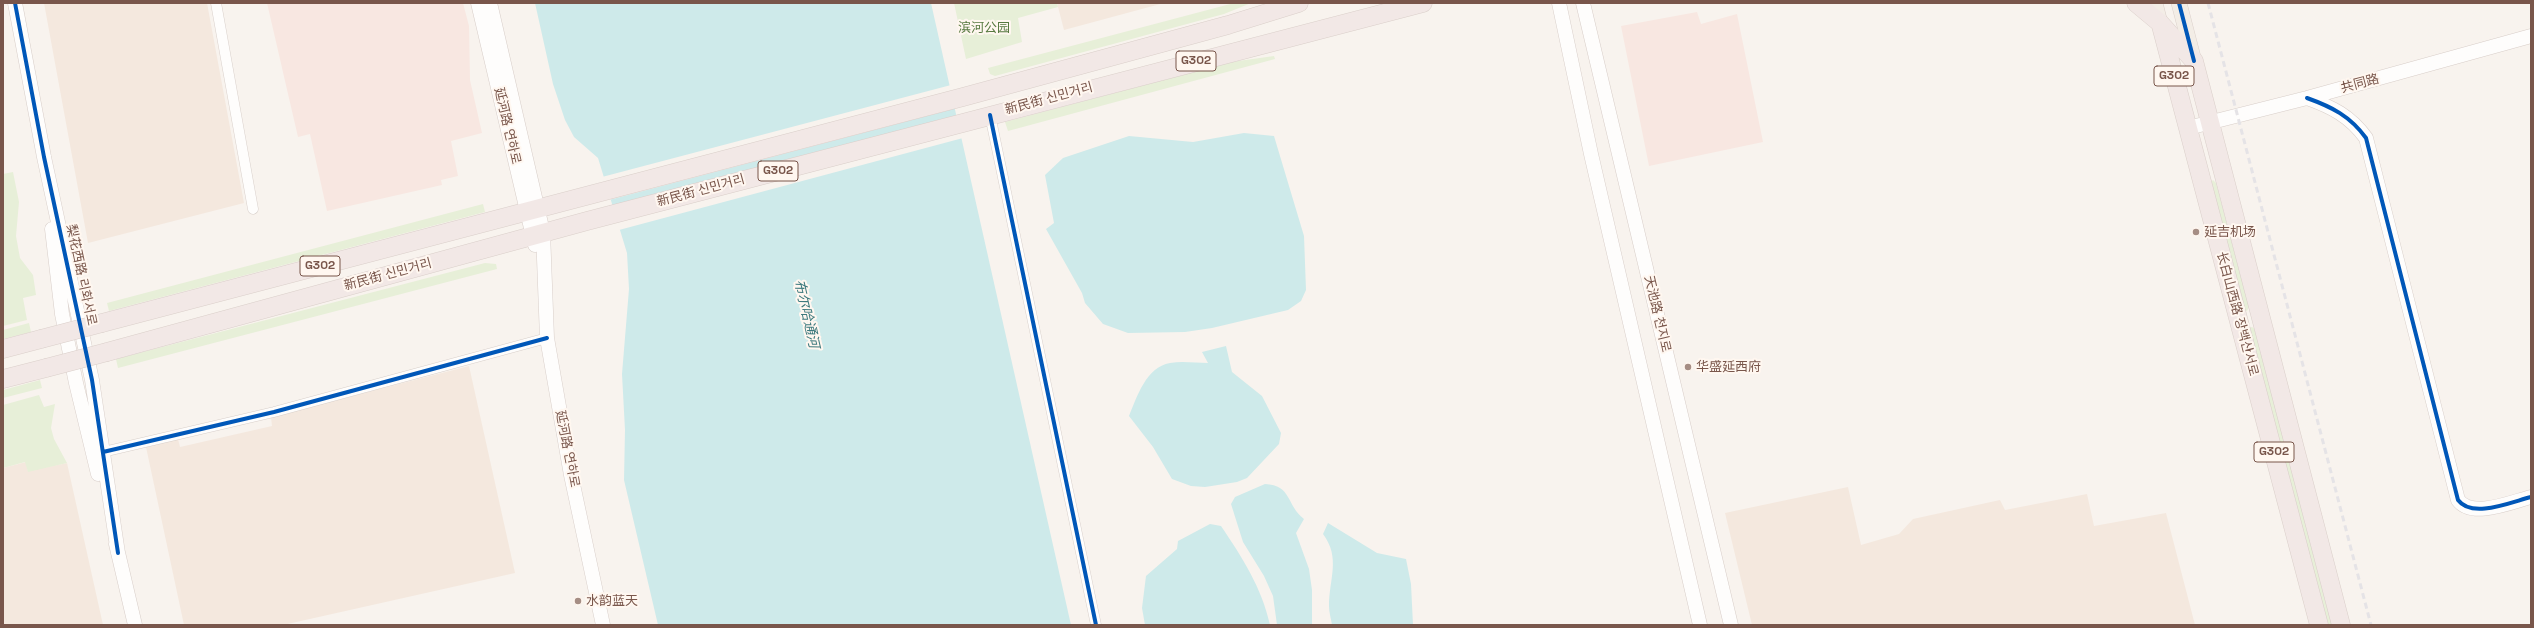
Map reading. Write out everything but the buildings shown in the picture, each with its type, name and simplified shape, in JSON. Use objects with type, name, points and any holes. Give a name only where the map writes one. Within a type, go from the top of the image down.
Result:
[{"type":"highway","name":"新民街 신민거리","points":[[3,349],[963,97],[991,88],[1228,25],[1299,3]]},
{"type":"highway","name":"新民街 신민거리","points":[[3,379],[587,221],[1424,3]]},
{"type":"highway","name":"G302","points":[[2136,3],[2160,23],[2194,62]]},
{"type":"highway","name":"长白山西路 장백산서로","points":[[2160,23],[2319,625]]},
{"type":"highway","name":"长白山西路 장백산서로","points":[[2194,62],[2341,625]]},
{"type":"highway","points":[[991,88],[994,114]]},
{"type":"main road","name":"梨花西路 리화서로","points":[[15,3],[44,157],[78,309],[103,452],[118,553]]},
{"type":"main road","name":"延河路 연하로","points":[[478,3],[538,234],[544,272],[547,338],[573,483],[602,625]]},
{"type":"main road","name":"延河路 연하로","points":[[490,3],[532,210]]},
{"type":"main road","points":[[1560,3],[1591,154],[1700,625]]},
{"type":"main road","name":"天池路 천지로","points":[[1583,3],[1731,625]]},
{"type":"main road","name":"长白山西路 장백산서로","points":[[2155,3],[2160,23]]},
{"type":"main road","name":"长白山西路 장백산서로","points":[[2179,3],[2194,62]]},
{"type":"main road","name":"共同路","points":[[2188,128],[2307,98],[2531,36]]},
{"type":"main road","points":[[2307,98],[2343,113],[2356,124],[2366,138],[2458,500],[2464,507],[2476,510],[2531,497]]},
{"type":"main road","name":"梨花西路 리화서로","points":[[44,157],[62,314],[76,384],[118,553],[134,625]]},
{"type":"street","points":[[216,3],[253,209]]},
{"type":"street","points":[[994,114],[1096,625]]},
{"type":"street","points":[[103,452],[274,412],[547,338]]},
{"type":"shaded area","points":[[44,3],[207,3],[244,203],[88,243]]},
{"type":"shaded area","points":[[267,3],[463,3],[469,26],[470,80],[482,133],[451,141],[458,176],[441,180],[442,185],[327,211],[310,134],[298,137]]},
{"type":"shaded area","points":[[1057,3],[1164,3],[1064,30]]},
{"type":"shaded area","points":[[1697,12],[1701,24],[1737,14],[1763,142],[1649,166],[1621,26]]},
{"type":"shaded area","points":[[469,366],[515,573],[283,625],[184,625],[146,447],[178,439],[180,447],[272,426],[271,417]]},
{"type":"shaded area","points":[[26,462],[28,471],[67,463],[103,625],[3,625],[3,468]]},
{"type":"shaded area","points":[[1848,487],[1861,545],[1899,534],[1913,519],[2000,500],[2005,510],[2087,494],[2094,526],[2166,513],[2195,625],[1752,625],[1725,513]]},
{"type":"green space","name":"滨河公园","points":[[954,3],[1057,3],[1058,7],[1018,18],[1022,42],[966,59]]},
{"type":"green space","points":[[1234,3],[1251,3],[1224,14],[995,76],[990,74],[988,68]]},
{"type":"green space","points":[[1274,56],[1275,59],[1008,131],[1005,122],[1231,62]]},
{"type":"green space","points":[[13,172],[19,202],[16,236],[20,258],[33,275],[36,295],[23,298],[27,320],[3,326],[3,174]]},
{"type":"green space","points":[[2213,180],[2216,183],[2249,307],[2247,311],[2245,311],[2210,183]]},
{"type":"green space","points":[[483,204],[485,212],[109,311],[107,303]]},
{"type":"green space","points":[[485,263],[496,264],[497,269],[118,368],[116,359]]},
{"type":"green space","points":[[29,323],[31,332],[3,339],[3,330]]},
{"type":"green space","points":[[2252,327],[2255,329],[2333,625],[2327,625],[2249,328]]},
{"type":"green space","points":[[40,380],[42,388],[3,398],[3,390]]},
{"type":"green space","points":[[39,395],[44,407],[55,404],[51,428],[54,439],[67,463],[28,472],[25,462],[3,468],[3,405]]},
{"type":"water","name":"布尔哈通河","points":[[535,3],[931,3],[1071,625],[658,625],[624,480],[625,430],[622,374],[629,289],[627,253],[598,158],[574,137],[565,120],[553,84]]},
{"type":"water","points":[[1244,133],[1274,136],[1304,236],[1306,290],[1301,301],[1288,310],[1212,328],[1185,332],[1128,333],[1103,324],[1085,303],[1082,293],[1046,229],[1054,223],[1045,175],[1063,158],[1129,136],[1193,142]]},
{"type":"water","points":[[1226,346],[1232,372],[1262,396],[1281,433],[1279,444],[1247,478],[1237,482],[1205,487],[1191,486],[1172,479],[1153,447],[1129,416],[1139,392],[1155,370],[1170,363],[1208,363],[1202,352]]},
{"type":"water","points":[[1265,484],[1274,485],[1280,488],[1288,497],[1298,514],[1304,519],[1296,533],[1309,569],[1312,590],[1312,625],[1277,625],[1273,596],[1264,576],[1243,542],[1231,504],[1235,497]]},
{"type":"water","points":[[1328,523],[1377,553],[1406,559],[1411,584],[1413,625],[1332,625],[1329,596],[1333,560],[1332,552],[1323,534]]},
{"type":"water","points":[[1210,524],[1221,526],[1244,561],[1262,598],[1270,625],[1145,625],[1142,608],[1146,576],[1177,549],[1178,541]]},
{"type":"pier","points":[[951,85],[957,108],[609,200],[602,177]]},
{"type":"pier","points":[[958,115],[963,138],[619,230],[611,206]]},
{"type":"railway","points":[[2208,3],[2371,625]]},
{"type":"cycle path","points":[[15,3],[44,157],[92,380],[118,553]]},
{"type":"cycle path","points":[[2179,3],[2194,61]]},
{"type":"cycle path","points":[[2307,98],[2340,113],[2354,124],[2366,138],[2458,500],[2464,506],[2482,509],[2492,508],[2531,497]]},
{"type":"cycle path","points":[[990,115],[1096,625]]},
{"type":"cycle path","points":[[103,452],[274,412],[547,338]]},
{"type":"place","name":"延吉机场","points":[[2196,232]]},
{"type":"place","name":"华盛延西府","points":[[1688,367]]},
{"type":"place","name":"水韵蓝天","points":[[578,601]]}]
